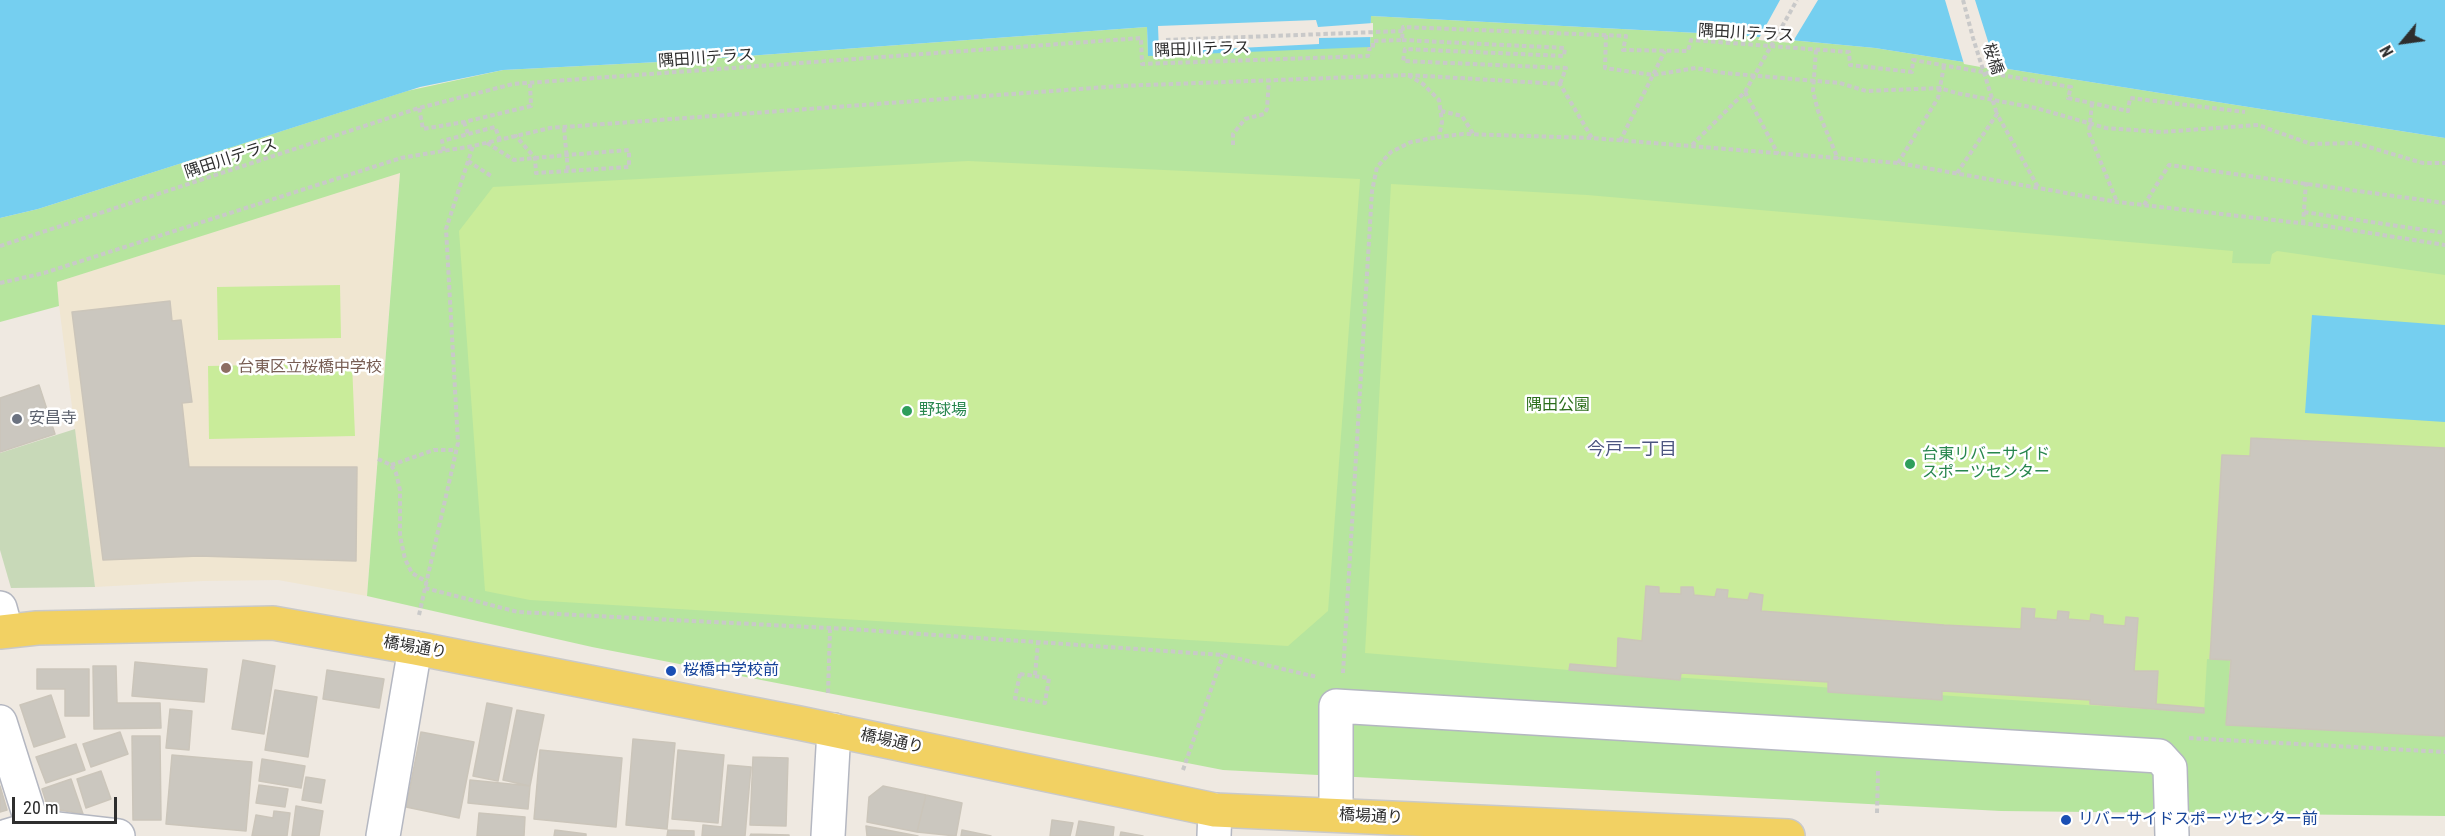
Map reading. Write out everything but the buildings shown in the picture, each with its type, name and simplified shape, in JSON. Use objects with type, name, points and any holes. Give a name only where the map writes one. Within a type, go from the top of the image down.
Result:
[{"type":"main road","name":"橋場通り","points":[[2,624],[37,627],[273,623],[417,633],[831,715],[1214,823],[1336,815],[1389,827],[1788,836]]},
{"type":"street","points":[[383,836],[417,633]]},
{"type":"street","points":[[1336,815],[1336,706],[2159,756],[2170,768],[2172,836]]},
{"type":"street","points":[[828,836],[831,715]]},
{"type":"street","points":[[0,722],[26,833],[62,829],[118,836]]},
{"type":"path","points":[[1692,146],[1746,92],[1797,0]]},
{"type":"path","name":"桜橋","points":[[1963,0],[1972,38],[1997,114],[2038,188]]},
{"type":"path","name":"隅田川テラス","points":[[1166,40],[1403,31],[1403,27],[1626,36],[1623,50],[1688,51],[1691,40],[1849,52],[1850,65],[1912,72],[1913,60],[2072,87],[2068,98],[2128,111],[2130,98],[2245,112]]},
{"type":"path","points":[[1403,31],[1402,40],[1565,48],[1564,57],[1405,49],[1403,61],[1566,69],[1560,84]]},
{"type":"path","points":[[1606,35],[1605,68],[1653,75],[1696,68],[1724,73],[1840,83],[1866,91],[1940,88],[2036,108],[2106,128],[2161,132],[2258,125],[2311,144],[2355,143],[2423,162],[2445,163]]},
{"type":"path","name":"隅田川テラス","points":[[0,246],[419,108],[513,84],[1141,38],[1142,64],[1368,56],[1369,49],[1373,49],[1373,41],[1402,40]]},
{"type":"path","points":[[1816,50],[1813,91],[1818,111],[1838,159]]},
{"type":"path","points":[[1620,141],[1665,51]]},
{"type":"path","points":[[1898,163],[1938,98],[1944,66]]},
{"type":"path","points":[[0,283],[44,273],[402,158],[473,146],[515,135],[564,128],[1120,86],[1408,75],[1560,84]]},
{"type":"path","points":[[1408,75],[1438,100],[1442,122],[1439,137]]},
{"type":"path","points":[[1233,145],[1233,134],[1245,119],[1264,114],[1267,109],[1269,80]]},
{"type":"path","points":[[419,108],[423,129],[465,122],[531,106],[530,84]]},
{"type":"path","points":[[1560,84],[1592,138]]},
{"type":"path","points":[[1746,92],[1779,154]]},
{"type":"path","points":[[2091,103],[2089,133],[2117,202]]},
{"type":"path","points":[[1441,111],[1462,116],[1473,135]]},
{"type":"path","points":[[1957,173],[1997,114]]},
{"type":"path","points":[[465,122],[468,134]]},
{"type":"path","points":[[444,151],[442,141],[495,127],[500,140]]},
{"type":"path","points":[[564,128],[568,171]]},
{"type":"path","points":[[487,143],[514,160],[535,158],[567,156],[628,150],[628,167],[536,173],[535,158],[515,135]]},
{"type":"path","points":[[1343,680],[1372,191],[1377,167],[1391,152],[1411,142],[1439,137],[1473,135],[1592,138],[1898,163],[2117,202],[2326,226],[2445,244]]},
{"type":"path","points":[[417,633],[458,442],[446,229],[473,146]]},
{"type":"path","points":[[468,161],[491,176]]},
{"type":"path","points":[[2144,205],[2169,165],[2445,203]]},
{"type":"path","points":[[2303,224],[2306,183]]},
{"type":"path","points":[[2304,212],[2445,233]]},
{"type":"path","points":[[391,465],[434,450],[456,450]]},
{"type":"path","points":[[378,459],[391,465],[396,473],[400,490],[400,536],[405,559],[412,573],[427,582]]},
{"type":"path","points":[[830,630],[831,715]]},
{"type":"path","points":[[1035,675],[1038,643]]},
{"type":"path","points":[[1183,771],[1223,655]]},
{"type":"path","points":[[1020,674],[1035,675],[1049,678],[1045,703],[1015,698],[1020,674]]},
{"type":"path","points":[[1877,813],[1879,761]]},
{"type":"shaded area","name":"台東区立桜橋中学校","points":[[400,172],[367,596],[278,580],[203,581],[95,587],[56,282]]},
{"type":"green space","name":"隅田公園","points":[[1371,16],[1737,35],[1875,48],[2445,138],[2445,816],[2001,811],[1223,770],[592,647],[367,596],[400,173],[57,282],[59,306],[0,322],[0,218],[38,209],[407,91],[503,70],[678,61],[1147,27],[1148,55],[1370,46]]},
{"type":"green space","name":"野球場","points":[[968,161],[1360,179],[1328,611],[1288,646],[530,600],[485,591],[459,231],[493,187]]},
{"type":"green space","name":"台東リバーサイド スポーツセンター","points":[[1391,184],[1587,195],[2233,251],[2232,263],[2270,264],[2272,254],[2277,251],[2445,275],[2445,736],[2226,725],[2230,660],[2207,659],[2204,713],[1569,670],[1365,653]]},
{"type":"green space","points":[[340,285],[341,338],[218,340],[217,287]]},
{"type":"green space","points":[[352,363],[355,436],[209,439],[208,366]]},
{"type":"green space","points":[[75,429],[95,587],[11,588],[0,550],[0,453]]},
{"type":"water","points":[[0,0],[2445,0],[2445,138],[1875,48],[1737,35],[1371,16],[1370,47],[1148,56],[1147,27],[678,61],[503,70],[420,87],[38,209],[0,218]]},
{"type":"water","points":[[2312,315],[2445,325],[2445,422],[2305,413]]},
{"type":"pier","points":[[1780,0],[1818,0],[1792,43],[1758,40]]},
{"type":"pier","points":[[1945,0],[1975,0],[1997,70],[1964,64]]},
{"type":"pier","points":[[1316,20],[1318,27],[1373,23],[1373,37],[1319,38],[1319,44],[1159,52],[1158,26]]},
{"type":"place","name":"台東区立桜橋中学校","points":[[226,368]]},
{"type":"place","name":"野球場","points":[[907,411]]},
{"type":"place","name":"安昌寺","points":[[17,419]]},
{"type":"place","name":"台東リバーサイド スポーツセンター","points":[[1910,464]]},
{"type":"place","name":"桜橋中学校前","points":[[671,671]]},
{"type":"place","name":"リバーサイドスポーツセンター前","points":[[2066,820]]},
{"type":"district","name":"今戸一丁目","points":[[1632,450]]}]
